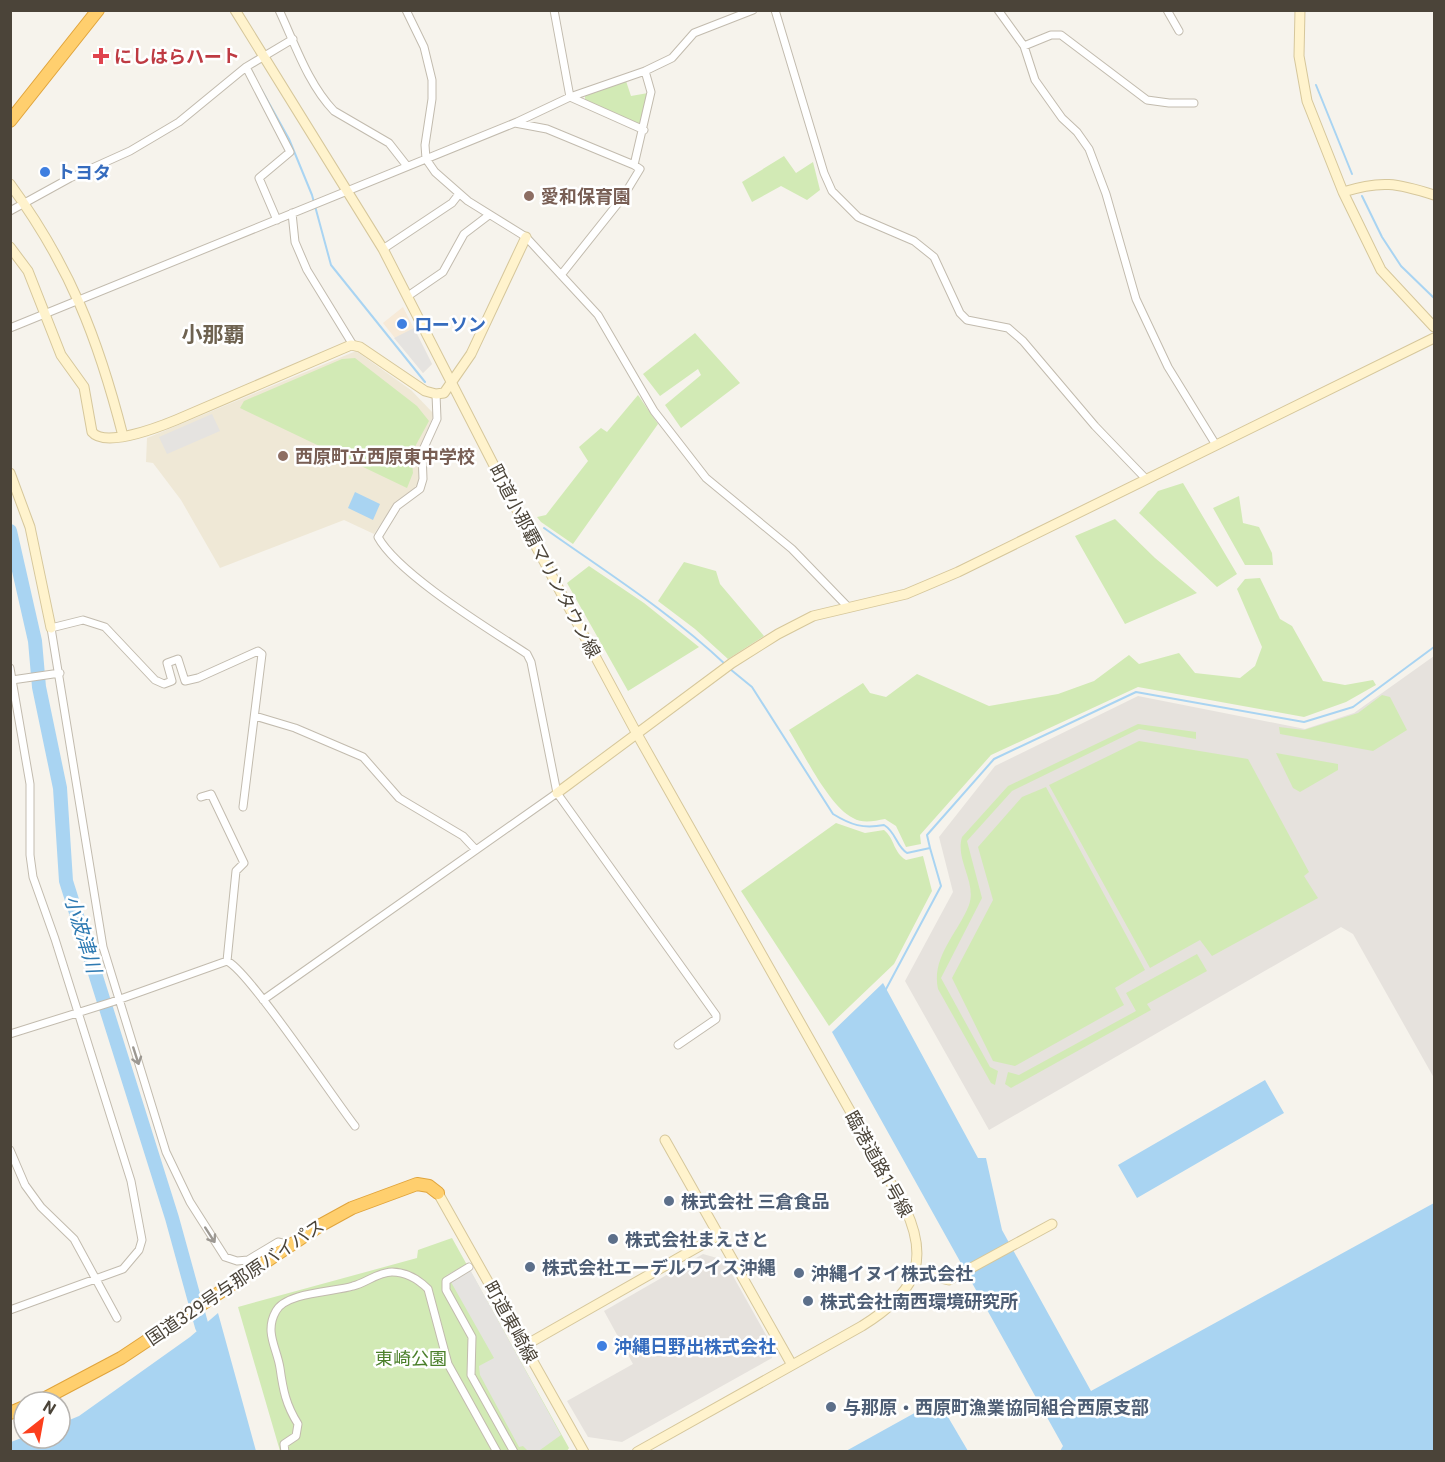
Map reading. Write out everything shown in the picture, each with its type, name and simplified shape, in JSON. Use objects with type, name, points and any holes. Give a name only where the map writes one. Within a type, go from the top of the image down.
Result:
[{"type":"highway","points":[[10,121],[98,10]]},
{"type":"highway","name":"国道329号与那原バイパス","points":[[62,1390],[91,1375],[180,1320],[336,1216],[417,1184],[429,1186],[438,1193]]},
{"type":"street","name":"町道小那覇マリンタウン線","points":[[235,10],[383,249],[525,526],[637,734],[764,957]]},
{"type":"street","points":[[279,10],[310,77],[327,103],[334,111],[389,143],[407,166]]},
{"type":"street","points":[[406,10],[424,47],[432,80],[426,159],[435,172],[459,194],[526,237],[598,315],[654,411],[706,477],[792,549],[848,607]]},
{"type":"street","points":[[554,10],[570,97]]},
{"type":"street","points":[[10,328],[514,123],[570,97],[645,71],[672,58],[694,33],[741,12],[753,10]]},
{"type":"street","points":[[775,10],[824,173],[837,199],[858,217],[914,241],[927,250],[934,257],[960,313],[968,320],[1008,328],[1023,341],[1095,426],[1146,479]]},
{"type":"street","points":[[998,10],[1024,46],[1035,80],[1062,118],[1077,132],[1089,149],[1106,194],[1141,310],[1168,367],[1216,445]]},
{"type":"street","points":[[1167,10],[1179,31]]},
{"type":"street","points":[[1300,10],[1301,73],[1310,110],[1343,192],[1381,270],[1434,327]]},
{"type":"street","points":[[1024,46],[1051,35],[1061,35],[1148,100],[1194,103]]},
{"type":"street","points":[[10,211],[70,178],[121,156],[179,122],[246,67],[293,39]]},
{"type":"street","points":[[246,67],[290,152],[259,178],[277,219]]},
{"type":"street","points":[[634,165],[644,130],[651,92],[645,71]]},
{"type":"street","points":[[570,97],[644,130]]},
{"type":"street","points":[[514,123],[547,129],[640,169],[623,197],[561,275]]},
{"type":"street","points":[[1343,192],[1388,183],[1434,195]]},
{"type":"street","points":[[10,184],[55,251],[80,300],[103,360],[123,436]]},
{"type":"street","points":[[383,249],[452,203],[459,194]]},
{"type":"street","points":[[292,213],[295,242],[307,270],[354,345],[425,391],[436,394],[444,393],[453,383],[471,354],[526,237]]},
{"type":"street","points":[[408,296],[443,272],[464,234],[489,215]]},
{"type":"street","points":[[10,248],[28,271],[61,355],[84,387],[92,432],[95,436],[108,439],[176,420],[354,345]]},
{"type":"street","points":[[264,1000],[557,793],[728,666],[778,634],[813,616],[914,591],[1434,338]]},
{"type":"street","points":[[436,394],[437,419],[422,452],[423,479],[420,489],[397,506],[378,537],[395,557],[431,588],[526,654],[531,662],[557,793],[716,1015],[716,1019],[678,1045]]},
{"type":"street","points":[[10,473],[30,528],[51,628],[56,673],[98,923],[115,1001],[173,1168],[201,1222],[221,1252],[231,1259],[248,1260],[279,1242],[291,1245]]},
{"type":"street","points":[[51,628],[83,620],[105,627],[155,680],[164,684],[172,681],[167,663],[177,659],[185,681],[198,678],[258,651],[262,654],[243,807]]},
{"type":"street","points":[[10,668],[15,680],[30,784],[30,855],[33,877],[53,931],[77,1014],[131,1181],[142,1240],[132,1260],[123,1269],[10,1310]]},
{"type":"street","points":[[15,680],[56,673]]},
{"type":"street","points":[[255,716],[296,728],[363,757],[399,798],[463,836],[476,850]]},
{"type":"street","points":[[201,797],[211,794],[244,863],[236,871],[227,962]]},
{"type":"street","name":"臨港道路1号線","points":[[638,1452],[891,1307],[908,1288],[915,1272],[917,1242],[908,1213],[764,957]]},
{"type":"street","points":[[10,1034],[77,1014],[227,962],[236,966],[264,1000],[355,1126]]},
{"type":"street","points":[[665,1140],[792,1365]]},
{"type":"street","points":[[10,1150],[33,1197],[74,1239],[117,1318]]},
{"type":"street","name":"町道東崎線","points":[[438,1193],[584,1452]]},
{"type":"street","points":[[915,1272],[949,1280],[1052,1224]]},
{"type":"street","points":[[524,1346],[719,1235]]},
{"type":"street","points":[[469,1267],[446,1281],[446,1290],[472,1337],[471,1375],[514,1452]]},
{"type":"street","points":[[285,1452],[284,1444],[296,1436],[298,1424],[284,1398],[280,1367],[271,1341],[273,1319],[280,1306],[318,1291],[355,1286],[388,1272],[417,1280],[431,1295],[448,1364],[497,1452]]},
{"type":"street","points":[[431,1295],[446,1290]]},
{"type":"street","points":[[458,1383],[471,1375]]},
{"type":"street","points":[[482,1425],[488,1404]]},
{"type":"shaded area","points":[[403,307],[432,364],[423,373],[383,323]]},
{"type":"shaded area","points":[[414,328],[432,364],[423,373],[394,338]]},
{"type":"shaded area","name":"西原町立西原東中学校","points":[[356,351],[411,390],[434,414],[419,450],[420,481],[415,491],[394,504],[374,534],[344,520],[220,568],[181,500],[153,463],[146,462],[147,438]]},
{"type":"shaded area","points":[[212,414],[220,431],[167,454],[159,437]]},
{"type":"shaded area","points":[[1434,656],[1434,1078],[1353,934],[1341,927],[989,1130],[905,981],[953,892],[939,837],[995,766],[1138,696],[1305,729],[1354,713]]},
{"type":"shaded area","points":[[703,1254],[724,1260],[774,1349],[772,1358],[622,1442],[588,1437],[567,1401],[633,1364],[604,1311]]},
{"type":"shaded area","points":[[467,1264],[561,1435],[540,1450],[528,1451],[523,1446],[519,1447],[480,1375],[479,1366],[494,1358],[447,1275]]},
{"type":"green space","points":[[626,81],[631,96],[648,93],[642,127],[585,101],[585,96]]},
{"type":"green space","points":[[784,156],[796,173],[813,162],[820,190],[807,200],[781,186],[752,202],[742,182]]},
{"type":"green space","points":[[695,333],[740,383],[681,428],[665,405],[701,375],[698,369],[660,396],[643,374]]},
{"type":"green space","points":[[355,358],[417,406],[429,421],[411,454],[413,473],[407,488],[240,408],[244,401],[342,359]]},
{"type":"green space","points":[[638,395],[658,424],[573,544],[537,517],[546,515],[588,461],[579,447],[601,428],[607,432]]},
{"type":"green space","points":[[1183,483],[1237,574],[1217,587],[1139,513],[1158,491]]},
{"type":"green space","points":[[1239,496],[1243,523],[1259,527],[1272,553],[1273,565],[1245,565],[1213,508]]},
{"type":"green space","points":[[1115,519],[1155,558],[1197,593],[1125,624],[1075,536]]},
{"type":"green space","points":[[684,562],[716,571],[720,584],[764,636],[728,659],[695,629],[658,601]]},
{"type":"green space","points":[[589,566],[644,603],[699,647],[628,691],[567,583]]},
{"type":"green space","points":[[1260,578],[1280,619],[1292,626],[1323,681],[1345,685],[1373,680],[1376,685],[1346,702],[1304,717],[1138,687],[991,755],[920,835],[921,844],[906,847],[896,826],[885,819],[861,821],[844,812],[835,803],[789,730],[863,683],[870,693],[886,697],[917,674],[989,706],[1058,694],[1094,681],[1129,655],[1139,664],[1179,653],[1195,673],[1240,678],[1255,666],[1262,647],[1237,589],[1245,579]]},
{"type":"green space","points":[[1382,695],[1390,697],[1407,730],[1373,751],[1280,734],[1279,727],[1304,730],[1358,713]]},
{"type":"green space","points":[[1138,724],[1196,732],[1196,739],[1139,729],[1012,791],[967,841],[982,898],[941,978],[990,1067],[998,1071],[995,1085],[991,1083],[938,989],[938,966],[969,905],[971,896],[961,854],[962,837],[1008,786]]},
{"type":"green space","points":[[1139,741],[1248,759],[1309,872],[1304,876],[1318,898],[1212,956],[1200,940],[1150,968],[1049,785]]},
{"type":"green space","points":[[1276,753],[1338,764],[1338,770],[1300,792],[1293,788]]},
{"type":"green space","points":[[1046,787],[1145,970],[1115,988],[1124,1005],[1015,1066],[993,1061],[952,978],[993,900],[978,847],[1022,797]]},
{"type":"green space","points":[[836,823],[865,833],[884,830],[906,860],[923,856],[932,891],[894,964],[829,1026],[741,891]]},
{"type":"green space","points":[[1197,954],[1207,971],[1147,1004],[1151,1010],[1011,1088],[1005,1084],[1008,1072],[1019,1075],[1136,1011],[1126,993]]},
{"type":"green space","name":"東崎公園","points":[[452,1238],[569,1448],[567,1451],[280,1451],[238,1307],[417,1258],[418,1250]]},
{"type":"water","points":[[355,492],[380,504],[373,520],[348,508]]},
{"type":"water","points":[[883,983],[978,1158],[986,1158],[1002,1230],[1091,1391],[1434,1203],[1434,1451],[1060,1451],[1063,1446],[832,1032]]},
{"type":"water","points":[[1265,1080],[1284,1113],[1137,1198],[1118,1165]]},
{"type":"water","points":[[218,1313],[256,1451],[11,1451],[12,1442],[12,1450],[72,1450],[72,1419],[190,1337]]},
{"type":"water","points":[[938,1400],[968,1451],[846,1451]]},
{"type":"waterway","points":[[1316,85],[1352,174]]},
{"type":"waterway","points":[[261,89],[289,139],[312,195],[331,265],[425,382]]},
{"type":"waterway","points":[[1362,196],[1382,237],[1401,266],[1434,298]]},
{"type":"waterway","points":[[544,528],[683,627],[726,665]]},
{"type":"waterway","name":"小波津川","points":[[10,531],[35,641],[39,687],[60,788],[66,881],[172,1218],[202,1327]]},
{"type":"waterway","points":[[930,848],[927,835],[994,759],[1136,692],[1304,722],[1353,707],[1434,647]]},
{"type":"waterway","points":[[730,669],[752,687],[833,814],[857,825],[870,827],[884,825],[907,853],[930,848],[941,886],[885,991]]},
{"type":"place","name":"にしはらハート","points":[[101,56]]},
{"type":"place","name":"トヨタ","points":[[45,172]]},
{"type":"place","name":"愛和保育園","points":[[529,196]]},
{"type":"place","name":"ローソン","points":[[402,324]]},
{"type":"place","name":"西原町立西原東中学校","points":[[283,456]]},
{"type":"place","name":"株式会社 三倉食品","points":[[669,1201]]},
{"type":"place","name":"株式会社まえさと","points":[[613,1239]]},
{"type":"place","name":"株式会社エーデルワイス沖縄","points":[[530,1267]]},
{"type":"place","name":"沖縄イヌイ株式会社","points":[[799,1273]]},
{"type":"place","name":"株式会社南西環境研究所","points":[[808,1301]]},
{"type":"place","name":"沖縄日野出株式会社","points":[[602,1346]]},
{"type":"place","name":"与那原・西原町漁業協同組合西原支部","points":[[831,1407]]},
{"type":"district","name":"小那覇","points":[[213,335]]}]
